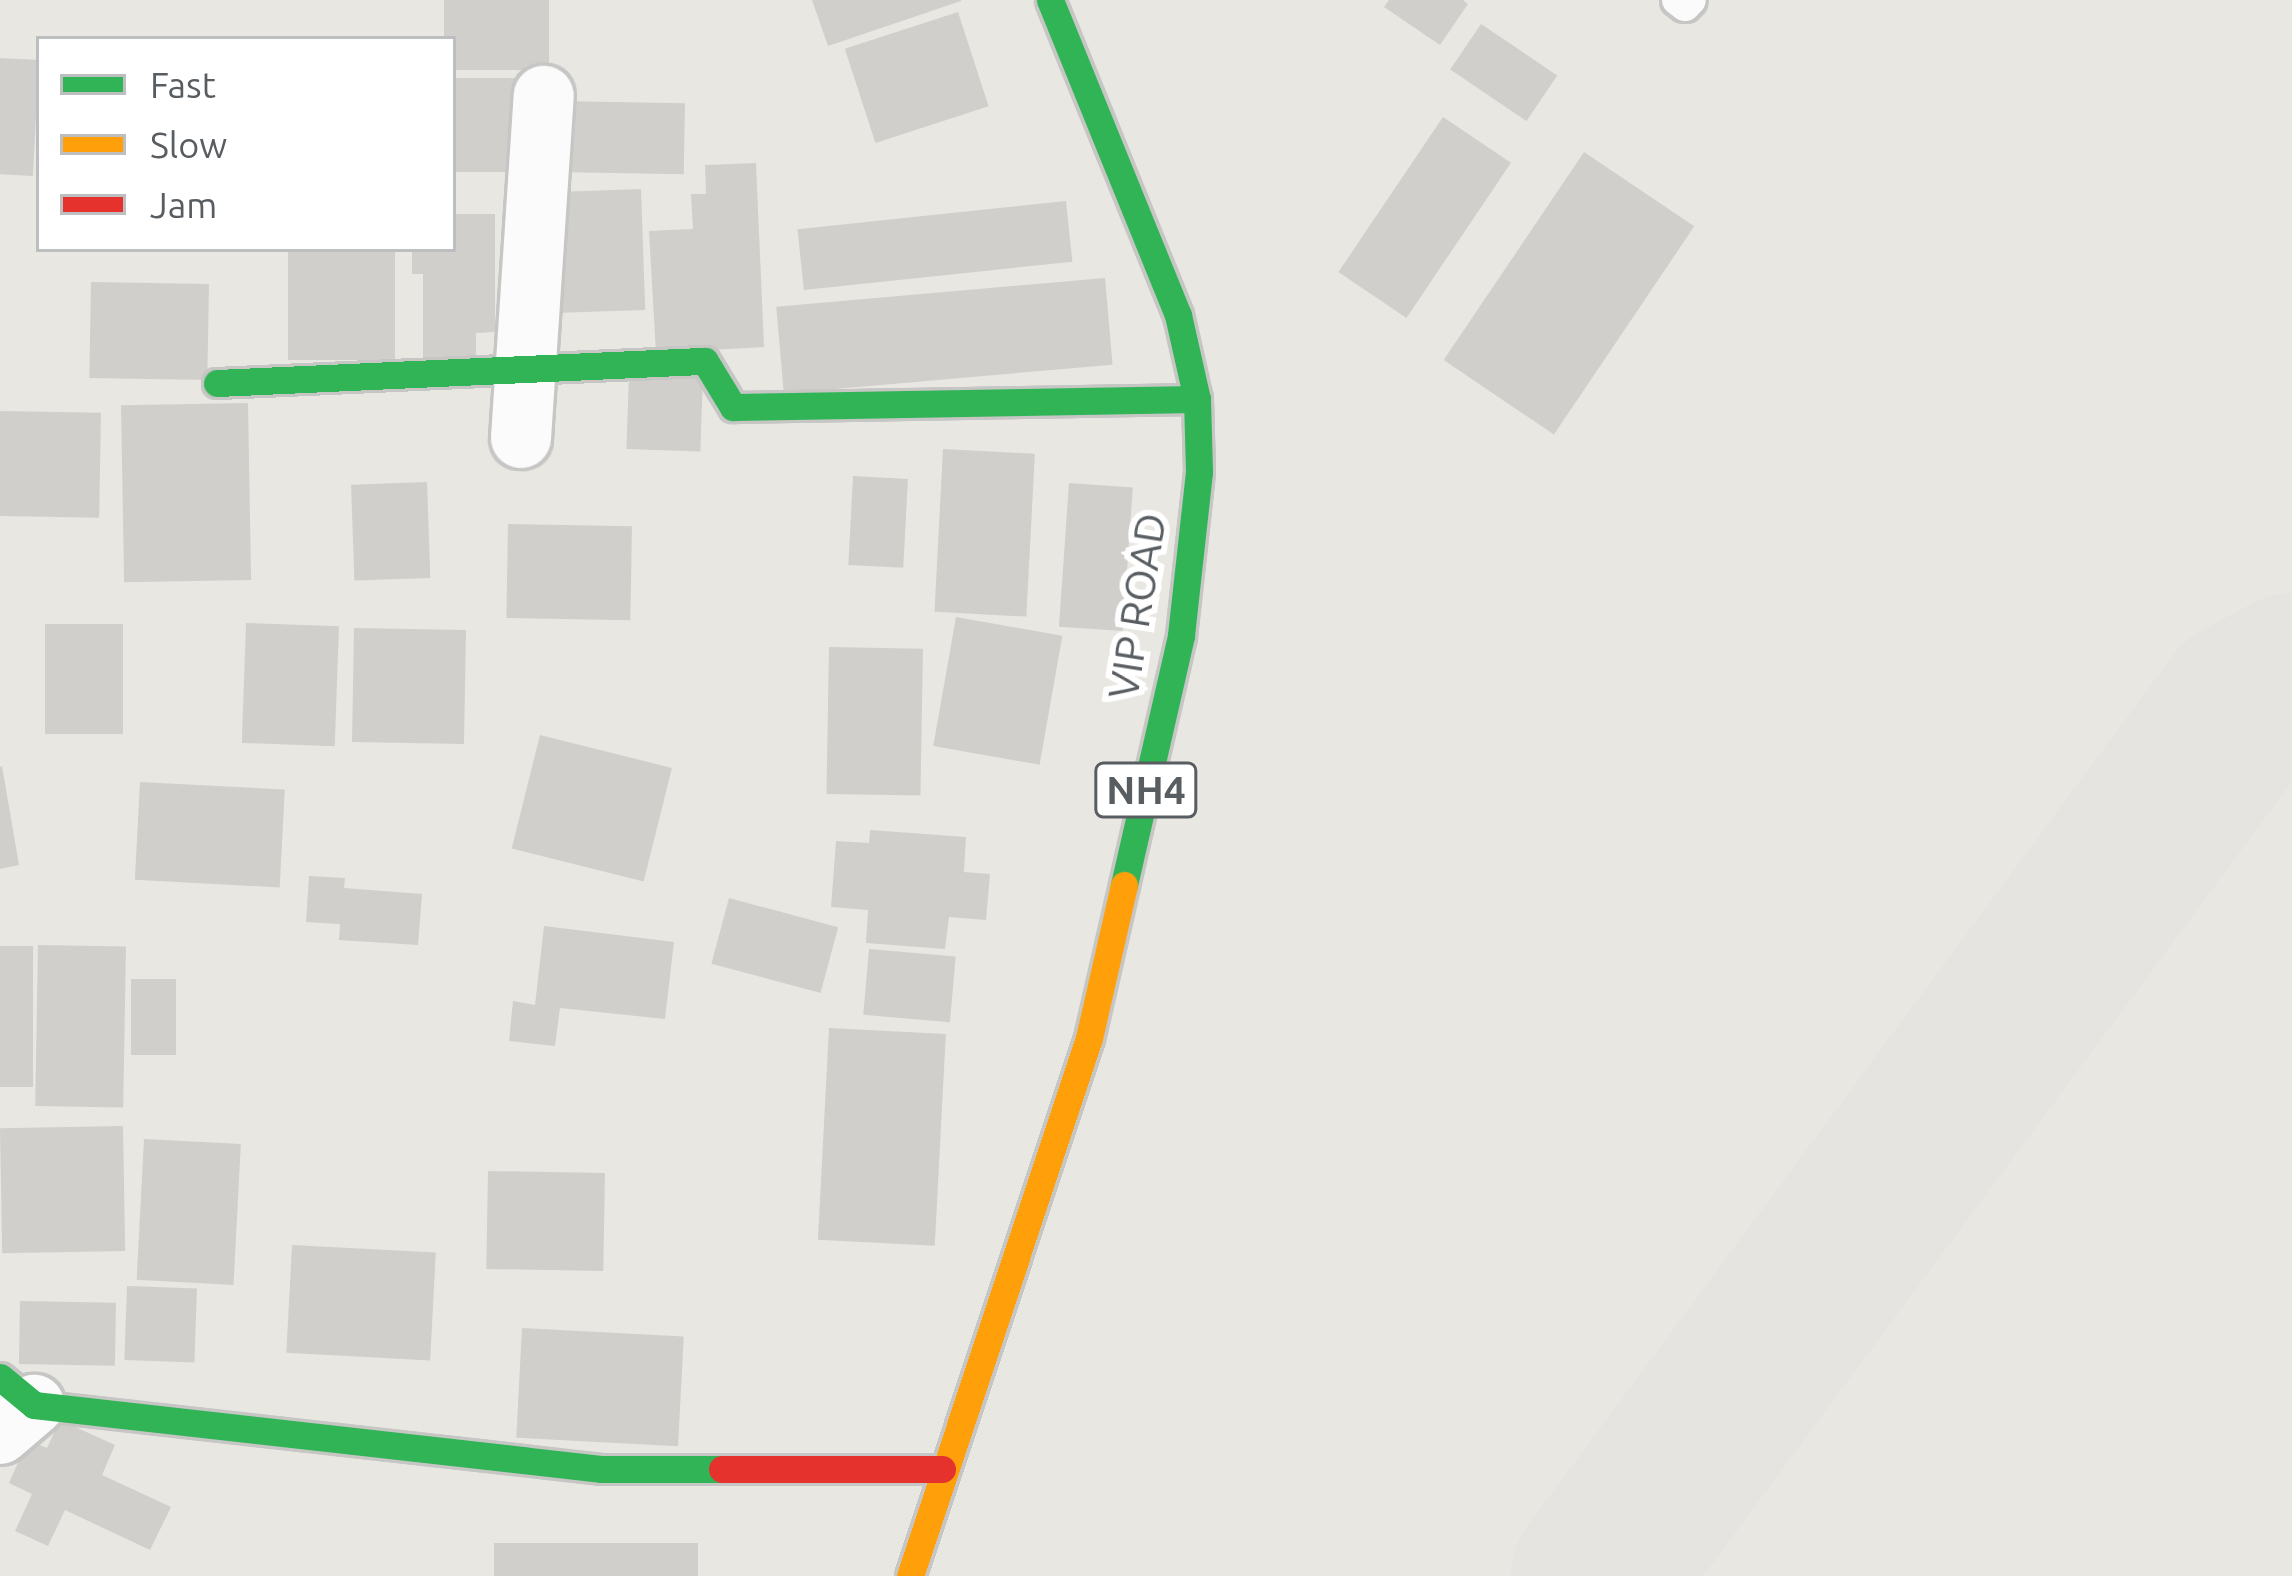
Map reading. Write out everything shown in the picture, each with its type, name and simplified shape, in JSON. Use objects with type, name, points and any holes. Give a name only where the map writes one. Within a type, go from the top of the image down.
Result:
[{"type":"main road","name":"VIP ROAD","points":[[910,1576],[1089,1038],[1181,636],[1199,472],[1197,399],[1178,315],[1050,0]]},
{"type":"main road","points":[[217,383],[705,361],[733,407],[1197,399]]},
{"type":"main road","points":[[12,1406],[602,1469],[942,1469]]},
{"type":"street","points":[[521,438],[544,96]]},
{"type":"lane","points":[[1677,0],[1685,6],[1691,0]]},
{"type":"building","points":[[444,0],[549,0],[549,70],[456,70],[456,36],[444,36]]},
{"type":"building","points":[[812,0],[961,0],[961,1],[828,46]]},
{"type":"building","points":[[1389,0],[1463,0],[1468,4],[1440,45],[1384,7]]},
{"type":"building","points":[[958,12],[989,106],[875,143],[845,49]]},
{"type":"building","points":[[1481,24],[1557,75],[1527,121],[1450,70]]},
{"type":"building","points":[[0,58],[36,60],[33,176],[0,174]]},
{"type":"building","points":[[456,78],[522,78],[522,172],[456,172]]},
{"type":"building","points":[[557,101],[685,103],[684,174],[556,172]]},
{"type":"building","points":[[1443,117],[1511,163],[1406,318],[1338,272]]},
{"type":"building","points":[[1584,152],[1694,226],[1554,434],[1444,360]]},
{"type":"building","points":[[756,163],[764,347],[656,353],[649,231],[693,229],[691,194],[706,194],[705,165]]},
{"type":"building","points":[[641,189],[645,310],[554,313],[550,192]]},
{"type":"building","points":[[1066,201],[1072,262],[804,290],[797,229]]},
{"type":"building","points":[[456,214],[495,214],[495,332],[476,333],[476,360],[423,360],[423,274],[412,274],[412,252],[456,252]]},
{"type":"building","points":[[288,252],[395,252],[395,360],[288,360]]},
{"type":"building","points":[[1105,278],[1113,365],[784,393],[776,307]]},
{"type":"building","points":[[91,282],[209,284],[207,380],[89,378]]},
{"type":"building","points":[[629,374],[703,377],[700,452],[626,449]]},
{"type":"building","points":[[248,403],[251,580],[124,582],[121,405]]},
{"type":"building","points":[[0,411],[101,413],[99,518],[0,516]]},
{"type":"building","points":[[943,449],[1035,454],[1026,617],[934,612]]},
{"type":"building","points":[[853,476],[908,479],[903,568],[848,565]]},
{"type":"building","points":[[427,482],[430,578],[354,581],[351,485]]},
{"type":"building","points":[[1069,483],[1133,487],[1123,631],[1059,627]]},
{"type":"building","points":[[508,524],[632,526],[630,620],[506,618]]},
{"type":"building","points":[[956,617],[1062,636],[1040,765],[933,746]]},
{"type":"building","points":[[246,623],[339,626],[335,746],[242,743]]},
{"type":"building","points":[[45,624],[123,624],[123,734],[45,734]]},
{"type":"building","points":[[354,628],[466,630],[464,744],[352,742]]},
{"type":"building","points":[[829,647],[923,649],[920,796],[826,794]]},
{"type":"building","points":[[540,735],[672,768],[644,881],[512,849]]},
{"type":"building","points":[[0,767],[19,865],[0,869]]},
{"type":"building","points":[[140,782],[285,790],[280,887],[135,880]]},
{"type":"building","points":[[870,830],[966,837],[964,872],[990,874],[986,920],[949,917],[945,949],[866,943],[868,910],[831,907],[836,841],[869,843]]},
{"type":"building","points":[[309,876],[345,878],[344,888],[422,894],[418,945],[339,940],[340,924],[306,922]]},
{"type":"building","points":[[729,898],[838,927],[821,993],[711,964]]},
{"type":"building","points":[[544,926],[674,942],[665,1019],[560,1008],[555,1046],[509,1041],[513,1001],[535,1005]]},
{"type":"building","points":[[38,945],[126,947],[123,1108],[35,1106]]},
{"type":"building","points":[[0,946],[33,946],[33,1087],[0,1087]]},
{"type":"building","points":[[869,949],[956,957],[950,1022],[863,1015]]},
{"type":"building","points":[[131,979],[176,979],[176,1055],[131,1055]]},
{"type":"building","points":[[829,1028],[946,1034],[935,1246],[818,1240]]},
{"type":"building","points":[[123,1126],[125,1251],[2,1253],[0,1128]]},
{"type":"building","points":[[144,1139],[241,1144],[233,1285],[137,1280]]},
{"type":"building","points":[[488,1171],[605,1173],[603,1271],[486,1269]]},
{"type":"building","points":[[292,1245],[436,1253],[430,1360],[286,1353]]},
{"type":"building","points":[[127,1286],[197,1288],[194,1362],[124,1360]]},
{"type":"building","points":[[20,1301],[116,1303],[115,1366],[19,1364]]},
{"type":"building","points":[[522,1328],[684,1336],[678,1446],[516,1438]]},
{"type":"building","points":[[60,1420],[115,1445],[102,1475],[171,1507],[150,1550],[65,1510],[48,1546],[15,1531],[32,1494],[9,1483],[28,1440],[47,1448]]},
{"type":"building","points":[[494,1543],[698,1543],[698,1576],[494,1576]]},
{"type":"taxiway","points":[[1596,1576],[2241,706],[2292,678]]},
{"type":"traffic: fast","points":[[1050,0],[1178,315],[1197,399],[1199,472],[1181,636],[1124,885]]},
{"type":"traffic: fast","points":[[217,383],[705,361],[733,407],[1197,399]]},
{"type":"traffic: fast","points":[[0,1377],[34,1405],[602,1469],[722,1469]]},
{"type":"traffic: slow","points":[[910,1576],[1089,1038],[1124,885]]},
{"type":"traffic: jam","points":[[722,1469],[942,1469]]}]
